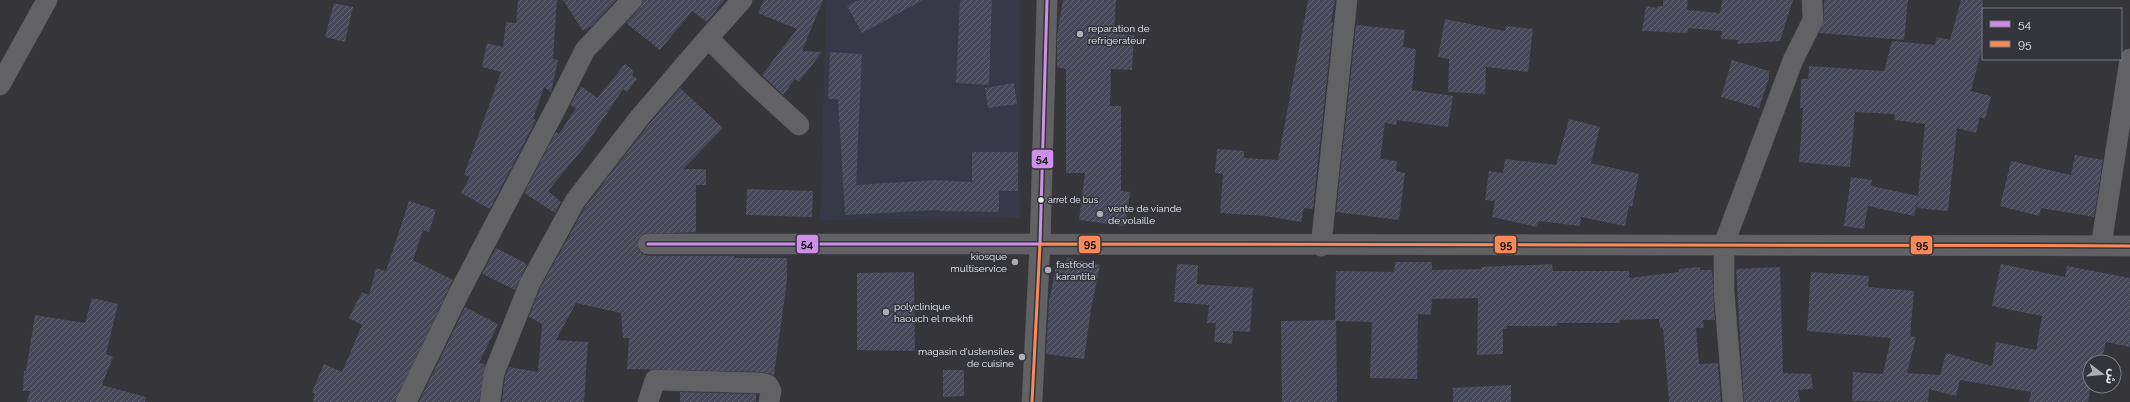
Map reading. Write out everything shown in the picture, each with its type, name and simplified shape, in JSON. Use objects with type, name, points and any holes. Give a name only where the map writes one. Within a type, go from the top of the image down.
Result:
[{"type":"street","points":[[0,85],[47,0]]},
{"type":"street","points":[[406,402],[460,291],[558,106],[584,50],[632,0]]},
{"type":"street","points":[[490,402],[494,373],[530,283],[575,201],[640,117],[742,0]]},
{"type":"street","points":[[1032,402],[1040,244],[1047,0]]},
{"type":"street","points":[[1321,246],[1347,0]]},
{"type":"street","points":[[1734,402],[1724,290],[1724,244],[1793,60],[1813,20],[1812,0]]},
{"type":"street","points":[[708,38],[752,82],[799,125]]},
{"type":"street","points":[[2101,246],[2130,59]]},
{"type":"street","points":[[648,244],[1321,246],[1724,244],[2130,246]]},
{"type":"street","points":[[648,402],[655,380],[762,383],[768,385],[771,391],[769,402]]},
{"type":"shaded area","points":[[826,0],[1020,0],[1020,218],[820,220]]},
{"type":"building","points":[[518,0],[557,0],[553,59],[558,60],[551,92],[544,87],[533,119],[536,120],[490,209],[461,193],[470,177],[464,175],[501,72],[482,67],[487,43],[503,47],[506,22],[516,23]]},
{"type":"building","points":[[563,0],[616,0],[593,25],[583,31]]},
{"type":"building","points":[[643,0],[724,0],[707,22],[692,11],[660,50],[626,23],[640,8]]},
{"type":"building","points":[[764,0],[823,0],[802,51],[822,52],[799,82],[795,79],[783,95],[762,75],[797,29],[758,13]]},
{"type":"building","points":[[859,0],[923,0],[862,33],[847,6]]},
{"type":"building","points":[[960,0],[992,0],[989,85],[956,83]]},
{"type":"building","points":[[1063,0],[1116,0],[1114,34],[1134,35],[1132,70],[1111,69],[1110,106],[1121,106],[1121,191],[1130,192],[1125,226],[1079,220],[1085,173],[1066,173],[1066,69],[1057,67],[1057,36]]},
{"type":"building","points":[[1308,0],[1335,0],[1331,22],[1333,22],[1313,209],[1304,208],[1301,222],[1265,216],[1220,213],[1223,174],[1215,173],[1217,149],[1244,151],[1244,158],[1278,160]]},
{"type":"building","points":[[1663,0],[1688,0],[1687,10],[1720,13],[1722,0],[1793,0],[1780,41],[1737,44],[1738,40],[1721,39],[1722,31],[1688,28],[1688,33],[1642,31],[1646,6],[1657,8],[1658,6],[1663,6]]},
{"type":"building","points":[[1824,0],[1908,0],[1904,40],[1819,33],[1824,20]]},
{"type":"building","points":[[1961,0],[1983,0],[1982,48],[1971,91],[1991,96],[1985,119],[1980,117],[1976,133],[1957,128],[1948,211],[1917,208],[1918,200],[1914,216],[1868,206],[1864,229],[1844,226],[1851,177],[1872,180],[1871,186],[1918,196],[1925,124],[1894,120],[1895,114],[1855,112],[1850,167],[1799,162],[1803,108],[1800,108],[1801,79],[1808,79],[1809,66],[1884,71],[1892,41],[1935,45],[1937,37],[1950,40]]},
{"type":"building","points":[[334,3],[353,7],[345,42],[325,37]]},
{"type":"building","points":[[1445,19],[1505,31],[1506,26],[1533,29],[1528,72],[1486,67],[1485,94],[1448,92],[1449,59],[1438,57]]},
{"type":"building","points":[[1356,25],[1405,30],[1403,47],[1416,49],[1412,90],[1453,96],[1448,127],[1397,120],[1396,125],[1385,123],[1380,159],[1397,161],[1396,171],[1405,173],[1399,220],[1336,212]]},
{"type":"building","points":[[830,52],[862,54],[856,185],[936,180],[972,182],[972,152],[1018,152],[1018,191],[999,191],[999,212],[938,210],[845,215],[838,99],[828,99]]},
{"type":"building","points":[[1732,60],[1769,71],[1769,78],[1759,108],[1721,97]]},
{"type":"building","points":[[625,64],[634,71],[632,75],[637,79],[627,92],[623,89],[586,145],[548,191],[561,202],[555,213],[524,193],[556,132],[559,134],[576,108],[570,105],[581,86],[597,98]]},
{"type":"building","points":[[1014,83],[1017,104],[988,108],[985,88]]},
{"type":"building","points":[[680,88],[723,128],[683,169],[706,169],[706,185],[696,185],[696,232],[643,234],[638,239],[638,249],[642,254],[648,256],[734,256],[734,258],[787,258],[787,280],[774,375],[762,372],[627,369],[629,338],[623,338],[621,313],[576,303],[556,340],[588,342],[584,402],[502,402],[505,376],[509,367],[538,372],[542,324],[529,317],[540,288],[585,207],[649,124]]},
{"type":"building","points":[[1569,119],[1600,127],[1591,163],[1639,174],[1632,207],[1629,206],[1625,226],[1581,217],[1580,226],[1539,221],[1537,227],[1492,217],[1495,201],[1485,200],[1489,171],[1503,173],[1505,159],[1556,165]]},
{"type":"building","points":[[2075,155],[2103,160],[2094,217],[2041,208],[2039,216],[2000,206],[2011,161],[2071,175]]},
{"type":"building","points":[[747,189],[813,191],[812,217],[746,215]]},
{"type":"building","points":[[409,201],[436,210],[429,232],[423,230],[413,260],[453,280],[395,402],[313,402],[315,394],[312,392],[324,364],[342,372],[362,325],[349,318],[362,292],[369,295],[376,268],[386,271]]},
{"type":"building","points":[[496,248],[527,264],[515,290],[482,274]]},
{"type":"building","points":[[1067,258],[1100,265],[1091,309],[1084,359],[1046,354],[1049,302],[1056,266],[1065,268]]},
{"type":"building","points":[[1395,262],[1432,262],[1432,270],[1481,269],[1481,267],[1552,264],[1553,271],[1629,271],[1629,278],[1679,272],[1679,269],[1700,267],[1700,270],[1712,270],[1715,320],[1703,320],[1704,328],[1696,328],[1699,364],[1718,363],[1721,402],[1669,402],[1663,328],[1660,328],[1659,319],[1620,320],[1620,323],[1557,323],[1557,326],[1507,326],[1507,329],[1503,329],[1503,354],[1477,355],[1478,298],[1432,299],[1431,315],[1418,314],[1417,379],[1370,378],[1372,322],[1336,321],[1337,402],[1282,402],[1281,321],[1335,320],[1336,271],[1394,272]]},
{"type":"building","points":[[1177,264],[1198,265],[1197,284],[1253,288],[1250,332],[1233,331],[1232,344],[1214,342],[1216,323],[1207,323],[1209,305],[1174,302]]},
{"type":"building","points":[[2001,264],[2065,277],[2067,266],[2130,278],[2130,347],[2106,342],[2103,354],[2082,354],[2082,394],[2089,394],[2088,402],[2029,402],[2031,392],[1960,380],[1956,396],[1929,389],[1928,402],[1852,401],[1853,372],[1883,374],[1891,338],[1807,331],[1811,272],[1869,276],[1868,287],[1914,291],[1910,336],[1916,337],[1907,373],[1940,375],[1946,353],[1992,366],[1996,342],[2036,350],[2042,316],[1992,306]]},
{"type":"building","points":[[1780,267],[1783,373],[1811,374],[1813,389],[1798,390],[1800,402],[1744,402],[1736,269]]},
{"type":"building","name":"polyclinique haouch el mekhfi","points":[[914,272],[915,351],[857,350],[857,273]]},
{"type":"building","points":[[92,298],[118,304],[106,354],[113,357],[102,385],[146,397],[145,402],[27,402],[30,391],[23,391],[24,371],[26,371],[35,315],[85,323]]},
{"type":"building","points":[[465,307],[498,324],[479,363],[485,364],[479,402],[419,402]]},
{"type":"building","points":[[943,370],[964,370],[964,396],[943,397]]},
{"type":"building","points":[[1511,385],[1511,402],[1453,402],[1453,388]]},
{"type":"building","points":[[680,392],[756,394],[756,402],[680,402]]},
{"type":"transit line","name":"54","points":[[648,244],[1040,244],[1047,0]]},
{"type":"transit line","name":"95","points":[[1032,402],[1040,244],[2130,246]]},
{"type":"place","name":"reparation de refrigerateur","points":[[1080,34]]},
{"type":"place","name":"arret de bus","points":[[1041,200]]},
{"type":"place","name":"vente de viande de volaille","points":[[1100,214]]},
{"type":"place","name":"kiosque multiservice","points":[[1015,262]]},
{"type":"place","name":"fastfood karantita","points":[[1048,270]]},
{"type":"place","name":"polyclinique haouch el mekhfi","points":[[886,312]]},
{"type":"place","name":"magasin d'ustensiles de cuisine","points":[[1022,357]]}]
